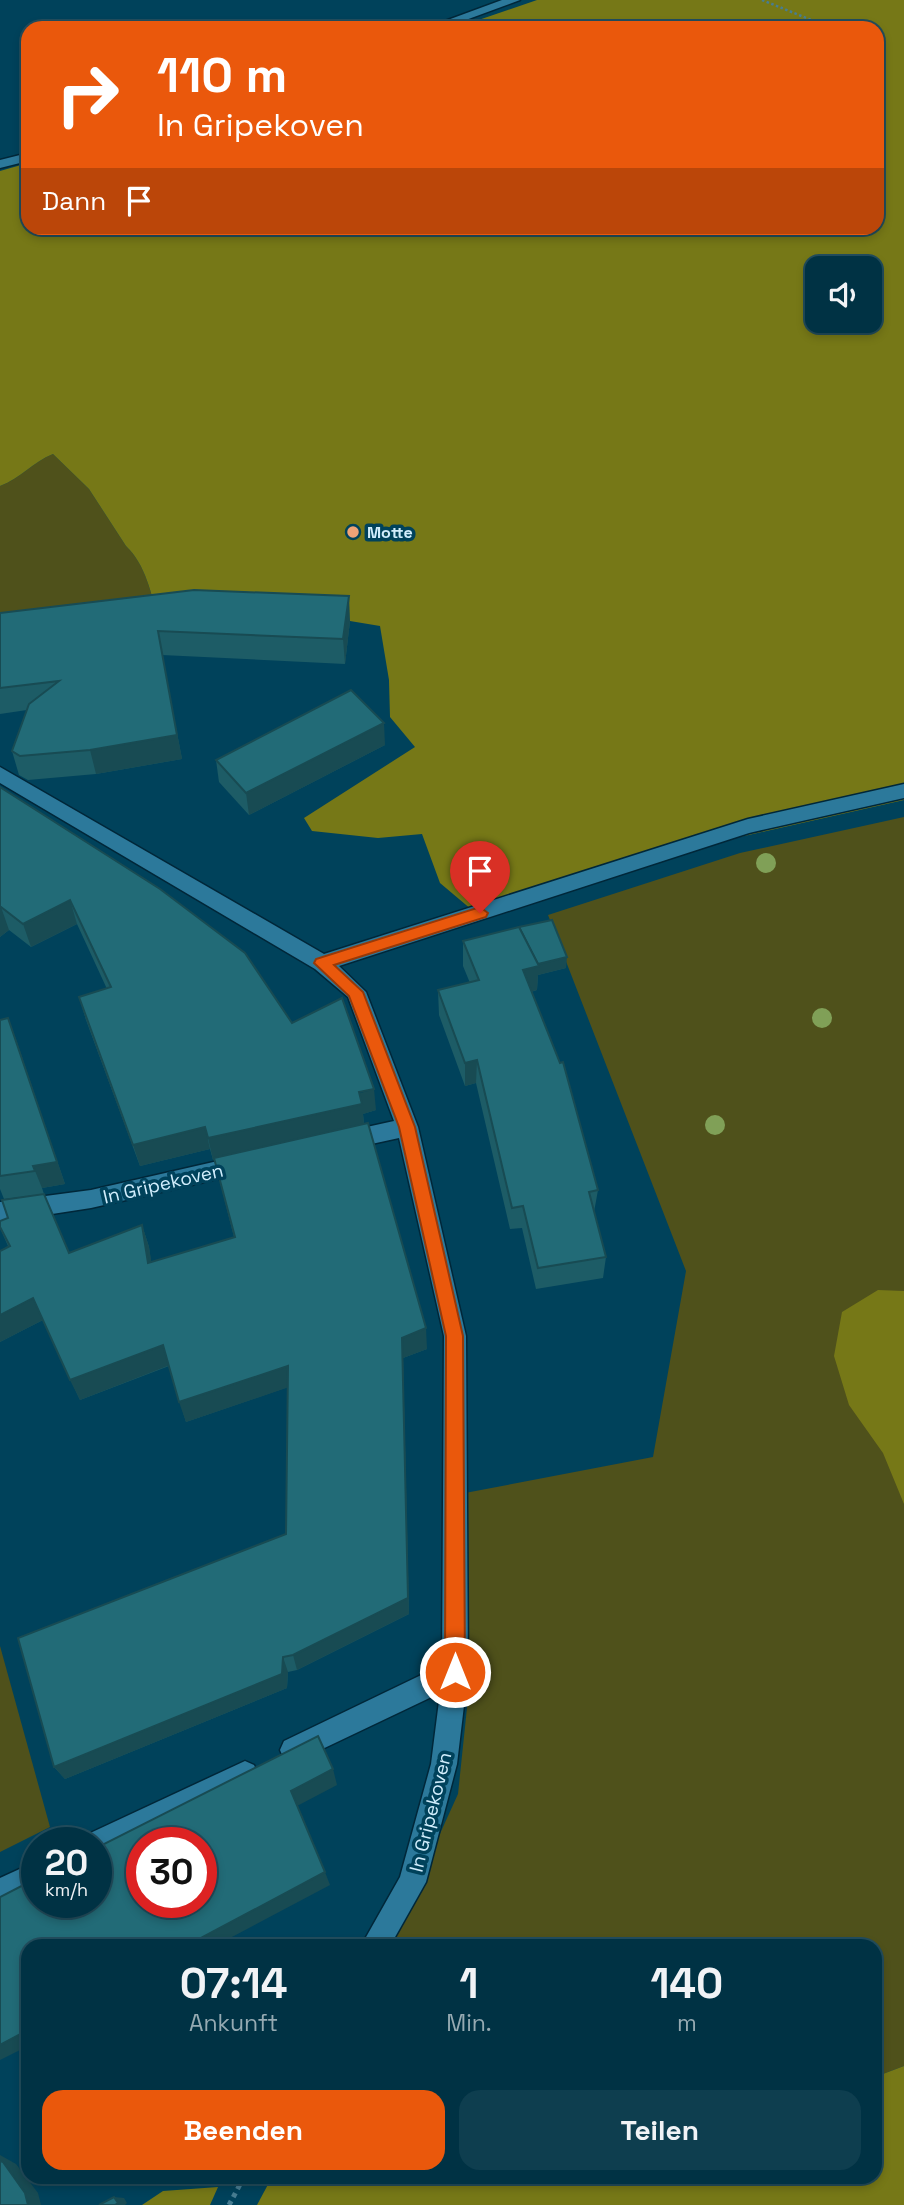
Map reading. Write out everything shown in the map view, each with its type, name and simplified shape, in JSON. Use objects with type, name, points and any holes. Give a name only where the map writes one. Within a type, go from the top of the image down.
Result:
[{"type":"street","points":[[452,21],[514,0]]},
{"type":"street","points":[[0,164],[21,159]]},
{"type":"street","name":"In Gripekoven","points":[[0,774],[321,963],[356,992],[407,1127],[454,1336],[455,1672],[444,1764],[412,1882],[379,1939]]},
{"type":"street","points":[[321,963],[748,826],[904,791]]},
{"type":"street","points":[[328,1145],[407,1127]]},
{"type":"street","name":"In Gripekoven","points":[[0,1212],[91,1199],[262,1160]]},
{"type":"street","points":[[112,1837],[455,1672]]},
{"type":"street","points":[[0,1892],[21,1882]]},
{"type":"path","points":[[762,0],[814,21]]},
{"type":"path","points":[[229,2205],[240,2184]]},
{"type":"shaded area","points":[[537,0],[904,0],[904,800],[722,841],[478,915],[440,883],[422,834],[378,838],[312,831],[304,818],[415,747],[390,717],[389,680],[380,626],[350,621],[159,620],[147,580],[133,554],[89,489],[53,454],[0,486],[0,171],[21,165],[21,235],[884,235],[884,21],[476,21]]},
{"type":"shaded area","points":[[53,454],[89,489],[133,554],[147,580],[159,620],[0,639],[0,486]]},
{"type":"shaded area","points":[[904,817],[904,2066],[882,2074],[882,1939],[392,1939],[458,1794],[470,1679],[465,1493],[653,1457],[686,1271],[548,915],[740,853]]},
{"type":"shaded area","points":[[878,1290],[904,1291],[904,1504],[883,1453],[849,1405],[834,1356],[842,1312]]},
{"type":"shaded area","points":[[0,1646],[50,1827],[21,1827],[21,1842],[0,1852]]},
{"type":"shaded area","points":[[904,2066],[904,2205],[257,2205],[268,2184],[882,2184],[882,2074]]},
{"type":"shaded area","points":[[218,2187],[210,2205],[142,2205],[163,2191]]},
{"type":"building","points":[[194,590],[349,596],[343,639],[158,631],[177,735],[90,750],[20,756],[12,751],[29,704],[59,681],[0,688],[0,613]]},
{"type":"building","points":[[351,690],[384,723],[246,793],[216,760]]},
{"type":"building","points":[[0,787],[160,889],[245,953],[292,1023],[342,998],[374,1089],[359,1092],[362,1104],[208,1138],[205,1127],[133,1145],[79,997],[111,987],[70,900],[23,924],[0,907]]},
{"type":"building","points":[[552,920],[567,957],[538,964],[519,927]]},
{"type":"building","points":[[519,927],[539,966],[523,970],[560,1063],[563,1062],[598,1190],[589,1192],[606,1257],[538,1268],[523,1206],[512,1208],[477,1060],[465,1063],[438,990],[479,980],[463,941]]},
{"type":"building","points":[[8,1018],[57,1162],[33,1166],[35,1171],[0,1176],[0,1020]]},
{"type":"building","points":[[368,1123],[426,1328],[402,1338],[408,1598],[293,1655],[283,1657],[282,1674],[54,1767],[18,1638],[286,1534],[288,1366],[179,1402],[163,1345],[70,1380],[33,1298],[0,1315],[0,1251],[10,1246],[0,1227],[0,1221],[8,1218],[2,1200],[44,1194],[69,1253],[142,1225],[148,1263],[235,1237],[214,1158]]},
{"type":"building","points":[[318,1736],[333,1769],[291,1791],[325,1872],[199,1939],[21,1939],[21,2034],[0,2045],[0,1897],[21,1886],[21,1918],[112,1918],[112,1840],[126,1833],[126,1918],[217,1918],[217,1827],[138,1827]]},
{"type":"building","points":[[0,2161],[25,2193],[28,2205],[0,2205]]},
{"type":"building","points":[[114,2197],[118,2203],[115,2205],[99,2205]]},
{"type":"place","name":"Motte","points":[[353,532]]},
{"type":"route","points":[[455,1672],[454,1336],[407,1127],[356,992],[321,963],[480,913]]}]
